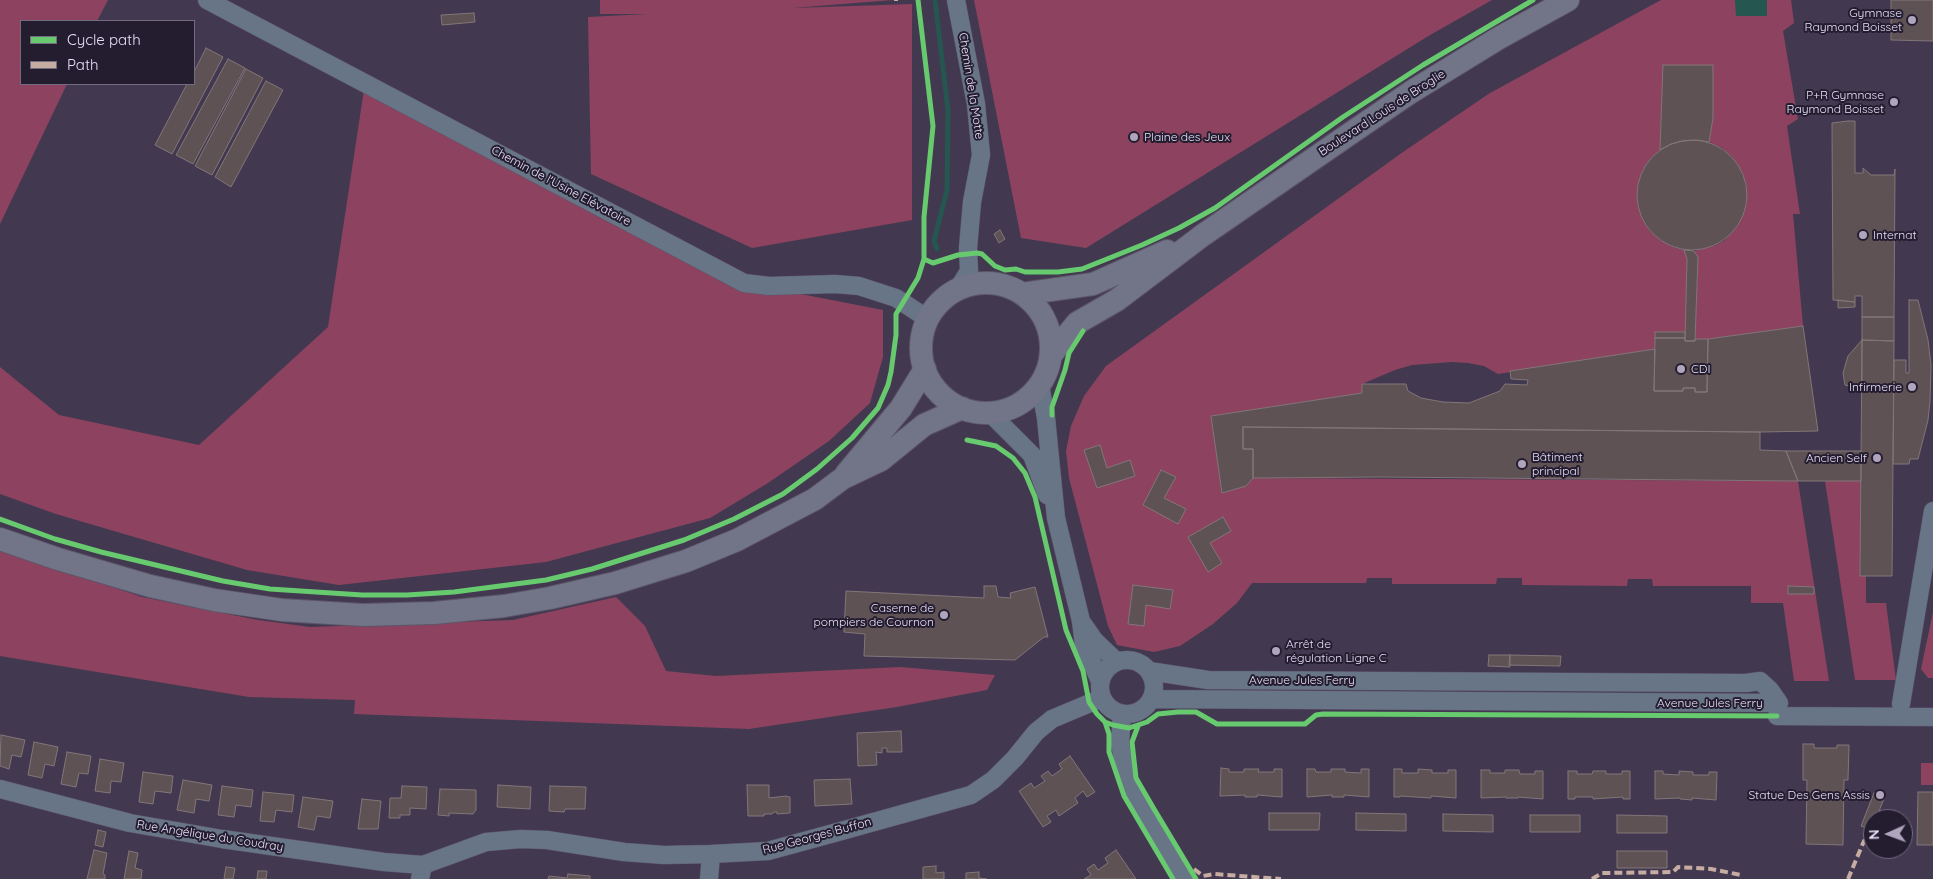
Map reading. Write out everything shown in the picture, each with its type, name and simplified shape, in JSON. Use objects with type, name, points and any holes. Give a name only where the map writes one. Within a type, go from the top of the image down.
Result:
[{"type":"main road","name":"Boulevard Louis de Broglie","points":[[1051,355],[1077,323],[1117,300],[1202,235],[1411,92],[1499,38],[1568,0]]},
{"type":"main road","name":"Boulevard Louis de Broglie","points":[[1022,294],[1092,284],[1202,235]]},
{"type":"main road","points":[[979,283],[990,283],[1012,288],[1022,294],[1039,310],[1045,320],[1049,331],[1051,355],[1049,365],[1040,385],[1032,394],[1018,404],[1002,411],[990,413],[971,411],[962,408],[943,396],[929,379],[925,369],[922,343],[928,319],[941,302],[958,289],[979,283]]},
{"type":"main road","points":[[843,478],[901,408],[925,369]]},
{"type":"main road","points":[[0,539],[118,577],[214,600],[282,610],[363,615],[434,613],[504,606],[615,583],[686,561],[736,540],[815,499],[843,478],[880,460],[924,425],[962,408]]},
{"type":"street","name":"Chemin de l'Usine Elévatoire","points":[[207,0],[744,283],[769,286],[835,284],[859,286],[896,298],[928,319]]},
{"type":"street","name":"Chemin de la Motte","points":[[956,0],[976,104],[981,155],[972,202],[968,248],[969,271],[958,289]]},
{"type":"street","points":[[1040,385],[1046,418],[1056,518]]},
{"type":"street","points":[[990,413],[1032,454],[1056,518],[1081,621],[1084,645],[1101,689],[1109,708],[1122,714],[1139,712],[1151,699],[1154,686],[1149,671],[1144,666],[1131,660],[1117,662],[1104,673],[1101,689]]},
{"type":"street","points":[[1900,704],[1933,511]]},
{"type":"street","points":[[1081,621],[1094,640],[1117,662]]},
{"type":"street","name":"Avenue Jules Ferry","points":[[1149,671],[1208,680],[1746,683],[1760,681],[1770,690],[1779,703],[1151,699]]},
{"type":"street","name":"Rue Georges Buffon","points":[[422,872],[486,842],[521,839],[547,840],[624,852],[664,855],[768,851],[971,795],[993,780],[1036,732],[1101,689]]},
{"type":"street","points":[[1122,714],[1120,743],[1126,777],[1135,796],[1185,879]]},
{"type":"street","points":[[1777,716],[1933,717]]},
{"type":"street","name":"Rue Angélique du Coudray","points":[[0,789],[130,823],[222,839],[384,862],[422,872]]},
{"type":"street","points":[[709,879],[711,854]]},
{"type":"shaded area","points":[[0,0],[108,0],[98,20],[20,20],[20,85],[67,85],[0,224]]},
{"type":"shaded area","points":[[600,0],[893,0],[792,8],[912,4],[912,220],[752,248],[591,174],[588,17],[648,14],[600,14]]},
{"type":"shaded area","name":"Plaine des Jeux","points":[[974,0],[1492,0],[1430,35],[1086,248],[1021,238]]},
{"type":"shaded area","points":[[1661,0],[1791,0],[1794,23],[1783,31],[1798,119],[1787,126],[1800,214],[1793,214],[1803,326],[1708,339],[1695,339],[1698,257],[1694,251],[1714,246],[1724,241],[1737,227],[1747,203],[1747,187],[1742,172],[1733,158],[1722,148],[1709,142],[1713,118],[1663,77],[1660,150],[1644,168],[1640,179],[1637,200],[1649,230],[1660,240],[1684,250],[1687,259],[1685,338],[1655,338],[1655,349],[1498,374],[1484,366],[1468,363],[1452,362],[1412,365],[1362,384],[1362,393],[1211,416],[1222,493],[1246,486],[1253,478],[1798,481],[1829,681],[1794,681],[1783,603],[1751,603],[1751,586],[1653,586],[1652,579],[1628,579],[1627,586],[1522,585],[1522,578],[1497,578],[1496,584],[1392,584],[1392,578],[1367,578],[1366,583],[1252,583],[1237,603],[1213,624],[1180,646],[1154,652],[1117,645],[1108,626],[1069,478],[1066,451],[1071,426],[1084,396],[1106,366],[1403,152],[1490,93]]},
{"type":"shaded area","points":[[1735,0],[1767,0],[1767,16],[1736,16]]},
{"type":"shaded area","points":[[365,83],[744,283],[883,310],[883,357],[870,403],[829,441],[768,483],[710,518],[546,562],[339,585],[247,570],[56,514],[0,494],[0,367],[59,415],[199,445],[328,327]]},
{"type":"shaded area","points":[[1693,185],[1699,186],[1704,190],[1708,195],[1708,207],[1704,212],[1699,216],[1693,217],[1687,216],[1682,212],[1678,207],[1677,201],[1678,195],[1682,190],[1687,186]]},
{"type":"shaded area","points":[[1825,481],[1861,481],[1860,576],[1866,576],[1866,603],[1886,603],[1896,680],[1855,680]]},
{"type":"shaded area","points":[[0,549],[142,597],[258,620],[310,627],[513,620],[616,597],[645,626],[666,671],[716,676],[900,667],[995,675],[987,690],[897,707],[749,729],[354,714],[355,700],[249,697],[0,656]]},
{"type":"shaded area","points":[[1933,612],[1933,678],[1928,678],[1921,669]]},
{"type":"shaded area","points":[[1921,763],[1933,763],[1933,785],[1921,785]]},
{"type":"building","name":"Gymnase Raymond Boisset","points":[[1891,0],[1933,0],[1933,41],[1891,40]]},
{"type":"building","points":[[474,13],[475,22],[442,25],[441,15]]},
{"type":"building","points":[[206,48],[223,57],[172,154],[155,145],[186,85],[195,85],[195,70]]},
{"type":"building","points":[[228,59],[245,68],[193,164],[176,155]]},
{"type":"building","points":[[1663,65],[1713,65],[1713,118],[1709,142],[1697,140],[1683,141],[1671,144],[1660,150]]},
{"type":"building","points":[[246,69],[263,78],[212,175],[195,166]]},
{"type":"building","points":[[266,81],[283,90],[231,187],[215,177]]},
{"type":"building","name":"Internat","points":[[1855,121],[1855,173],[1863,173],[1863,168],[1871,175],[1894,175],[1895,169],[1894,317],[1862,317],[1862,296],[1855,296],[1855,302],[1833,300],[1832,123]]},
{"type":"building","points":[[1692,140],[1713,144],[1731,156],[1743,174],[1747,195],[1743,216],[1731,234],[1713,246],[1692,250],[1671,246],[1653,234],[1641,216],[1637,195],[1641,174],[1653,156],[1671,144]]},
{"type":"building","points":[[1000,230],[1005,239],[999,243],[994,234]]},
{"type":"building","points":[[1684,250],[1694,251],[1698,257],[1695,341],[1685,341],[1687,259]]},
{"type":"building","points":[[1838,300],[1855,302],[1855,307],[1838,308]]},
{"type":"building","name":"Infirmerie","points":[[1909,300],[1918,300],[1928,340],[1931,365],[1930,401],[1928,420],[1918,459],[1910,459],[1909,464],[1893,464],[1894,360],[1906,360],[1906,373],[1909,373]]},
{"type":"building","points":[[1862,317],[1894,317],[1894,341],[1862,340]]},
{"type":"building","points":[[1803,326],[1818,431],[1243,427],[1243,449],[1253,449],[1253,478],[1246,486],[1222,493],[1211,416],[1362,393],[1362,384],[1406,384],[1408,391],[1421,398],[1443,402],[1469,403],[1500,391],[1505,384],[1527,385],[1528,380],[1511,379],[1510,371],[1655,349],[1654,391],[1683,391],[1683,388],[1695,388],[1695,392],[1707,392],[1708,339]]},
{"type":"building","points":[[1655,332],[1685,332],[1685,338],[1655,338]]},
{"type":"building","name":"CDI","points":[[1655,338],[1685,338],[1685,341],[1708,339],[1707,392],[1695,392],[1695,388],[1683,388],[1683,391],[1654,391]]},
{"type":"building","name":"Ancien Self","points":[[1862,340],[1894,341],[1892,576],[1860,576]]},
{"type":"building","points":[[1862,340],[1862,386],[1855,388],[1845,385],[1843,373],[1848,356]]},
{"type":"building","name":"Bâtiment principal","points":[[1243,427],[1760,432],[1760,450],[1786,451],[1798,481],[1381,477],[1253,478],[1253,449],[1243,449]]},
{"type":"building","points":[[1100,445],[1107,468],[1130,460],[1135,476],[1097,488],[1084,450]]},
{"type":"building","points":[[1786,451],[1861,451],[1861,481],[1798,481]]},
{"type":"building","points":[[1161,470],[1176,477],[1164,498],[1186,509],[1178,524],[1143,505]]},
{"type":"building","points":[[1223,517],[1231,531],[1210,543],[1222,563],[1208,572],[1188,537]]},
{"type":"building","points":[[1133,585],[1173,590],[1170,609],[1146,605],[1144,626],[1128,624]]},
{"type":"building","name":"Caserne de pompiers de Cournon","points":[[984,586],[996,586],[998,597],[1011,598],[1010,593],[1035,587],[1048,637],[1044,637],[1015,660],[864,656],[865,634],[844,632],[846,591],[984,598]]},
{"type":"building","points":[[1788,586],[1814,587],[1814,594],[1788,594]]},
{"type":"building","points":[[1489,655],[1510,655],[1510,667],[1488,666]]},
{"type":"building","points":[[1510,655],[1561,656],[1560,666],[1509,665]]},
{"type":"building","points":[[901,731],[902,752],[887,752],[887,748],[882,748],[882,753],[876,752],[877,765],[858,766],[857,733]]},
{"type":"building","points":[[1,735],[25,740],[21,757],[12,755],[9,769],[0,766]]},
{"type":"building","points":[[34,742],[58,747],[54,766],[45,764],[42,778],[28,775]]},
{"type":"building","points":[[1803,744],[1814,744],[1814,748],[1837,748],[1837,745],[1849,745],[1848,780],[1844,780],[1843,845],[1806,844],[1807,780],[1803,780]]},
{"type":"building","points":[[67,752],[91,756],[88,774],[79,773],[76,787],[61,784]]},
{"type":"building","points":[[1070,756],[1095,792],[1087,797],[1083,791],[1075,798],[1078,803],[1059,816],[1056,810],[1047,816],[1051,822],[1043,827],[1019,791],[1031,783],[1034,788],[1045,781],[1041,776],[1048,771],[1052,776],[1062,769],[1059,764]]},
{"type":"building","points":[[100,759],[124,763],[121,782],[111,781],[110,793],[95,791]]},
{"type":"building","points":[[1221,768],[1229,769],[1229,772],[1259,769],[1258,772],[1274,772],[1274,769],[1282,769],[1282,797],[1257,795],[1257,797],[1245,797],[1245,795],[1220,796]]},
{"type":"building","points":[[1307,769],[1315,769],[1316,772],[1331,772],[1331,769],[1345,769],[1345,772],[1361,773],[1361,769],[1369,769],[1369,797],[1344,795],[1344,797],[1332,797],[1332,795],[1307,797]]},
{"type":"building","points":[[1394,769],[1402,769],[1402,773],[1418,773],[1418,769],[1432,770],[1432,773],[1448,773],[1448,770],[1456,770],[1456,798],[1431,796],[1431,798],[1394,797]]},
{"type":"building","points":[[1481,770],[1490,770],[1490,773],[1505,773],[1505,770],[1519,770],[1520,774],[1535,774],[1535,771],[1543,771],[1543,799],[1518,797],[1481,798]]},
{"type":"building","points":[[1568,771],[1577,771],[1577,774],[1592,774],[1593,771],[1606,771],[1606,774],[1622,774],[1622,771],[1630,771],[1630,799],[1623,799],[1623,797],[1593,799],[1593,797],[1575,797],[1575,799],[1568,799]]},
{"type":"building","points":[[1655,771],[1663,771],[1663,774],[1679,775],[1679,771],[1693,772],[1693,775],[1709,775],[1709,772],[1717,772],[1716,800],[1692,798],[1692,800],[1680,798],[1655,799]]},
{"type":"building","points":[[143,772],[173,776],[171,793],[155,791],[153,804],[139,802]]},
{"type":"building","points":[[850,779],[852,804],[815,806],[814,780]]},
{"type":"building","points":[[183,780],[212,785],[209,801],[196,799],[194,813],[177,810]]},
{"type":"building","points":[[498,785],[531,787],[530,809],[497,807]]},
{"type":"building","points":[[747,785],[769,785],[769,798],[790,797],[790,813],[777,814],[777,812],[774,812],[772,814],[764,814],[764,816],[748,816]]},
{"type":"building","points":[[222,786],[253,790],[251,807],[236,805],[234,817],[218,815]]},
{"type":"building","points":[[402,786],[427,787],[426,809],[410,808],[410,815],[400,815],[400,818],[389,818],[390,798],[401,798]]},
{"type":"building","points":[[550,786],[586,787],[585,809],[565,809],[564,812],[549,811]]},
{"type":"building","points":[[440,789],[476,790],[476,810],[473,814],[449,813],[449,816],[438,815]]},
{"type":"building","points":[[263,792],[294,795],[292,812],[276,810],[274,822],[260,821]]},
{"type":"building","points":[[1918,792],[1933,792],[1933,845],[1917,845]]},
{"type":"building","points":[[1874,793],[1885,796],[1880,809],[1868,809]]},
{"type":"building","points":[[303,797],[333,801],[330,818],[317,816],[314,830],[298,827]]},
{"type":"building","points":[[362,799],[381,801],[378,829],[358,829]]},
{"type":"building","points":[[1269,813],[1320,813],[1319,830],[1269,830]]},
{"type":"building","points":[[1356,813],[1406,814],[1406,831],[1356,830]]},
{"type":"building","points":[[1443,814],[1493,815],[1493,832],[1443,831]]},
{"type":"building","points":[[1530,815],[1580,815],[1580,832],[1530,832]]},
{"type":"building","points":[[1617,815],[1667,816],[1667,833],[1617,833]]},
{"type":"building","points":[[98,830],[106,832],[103,847],[95,845]]},
{"type":"building","points":[[94,850],[107,853],[103,874],[105,879],[87,879]]},
{"type":"building","points":[[1116,850],[1136,879],[1084,879],[1091,875],[1087,869],[1094,864],[1098,870],[1108,863],[1105,858]]},
{"type":"building","points":[[129,851],[138,853],[135,868],[142,870],[141,879],[124,879]]},
{"type":"building","points":[[1617,851],[1667,851],[1667,868],[1617,868]]},
{"type":"building","points":[[936,866],[936,873],[944,872],[944,879],[923,879],[923,867]]},
{"type":"building","points":[[226,867],[235,868],[233,879],[224,879]]},
{"type":"building","points":[[258,871],[267,871],[266,879],[257,879]]},
{"type":"building","points":[[979,872],[979,878],[987,879],[966,879],[966,873]]},
{"type":"building","points":[[568,874],[590,876],[590,879],[548,879],[549,876],[567,878]]},
{"type":"waterway","points":[[935,0],[948,110],[947,190],[934,241],[937,249]]},
{"type":"marked path","points":[[1848,879],[1863,843]]},
{"type":"marked path","points":[[1592,879],[1602,873],[1673,872],[1678,867],[1711,869],[1741,875]]},
{"type":"marked path","points":[[1194,869],[1203,876],[1214,874],[1281,879]]},
{"type":"cycle path","points":[[0,519],[55,539],[101,552],[223,581],[270,589],[362,595],[407,595],[454,592],[546,580],[592,569],[684,540],[734,519],[783,494],[817,469],[852,438],[878,408],[888,385],[891,372],[896,335],[896,314],[918,278],[924,259],[924,217],[933,126],[918,0]]},
{"type":"cycle path","points":[[924,259],[933,263],[958,255],[977,253],[982,254],[995,266],[1005,270],[1058,272],[1082,269],[1142,245],[1179,228],[1215,208],[1343,117],[1423,65],[1533,0]]},
{"type":"cycle path","points":[[1052,415],[1052,407],[1069,353],[1083,331]]},
{"type":"cycle path","points":[[967,440],[996,446],[1013,458],[1025,473],[1035,497],[1066,630],[1083,671],[1089,702],[1105,722],[1113,725],[1129,728],[1147,722],[1158,714],[1178,712],[1196,712],[1217,724],[1305,724],[1316,715],[1323,714],[1777,716]]},
{"type":"cycle path","points":[[1105,722],[1109,734],[1109,752],[1124,796],[1173,879]]},
{"type":"cycle path","points":[[1138,726],[1132,742],[1136,778],[1196,879]]},
{"type":"place","name":"Gymnase Raymond Boisset","points":[[1912,20]]},
{"type":"place","name":"P+R Gymnase Raymond Boisset","points":[[1894,102]]},
{"type":"place","name":"Plaine des Jeux","points":[[1134,137]]},
{"type":"place","name":"Internat","points":[[1863,235]]},
{"type":"place","name":"CDI","points":[[1681,369]]},
{"type":"place","name":"Infirmerie","points":[[1912,387]]},
{"type":"place","name":"Ancien Self","points":[[1877,458]]},
{"type":"place","name":"Bâtiment principal","points":[[1522,464]]},
{"type":"place","name":"Caserne de pompiers de Cournon","points":[[944,615]]},
{"type":"place","name":"Arrêt de régulation Ligne C","points":[[1276,651]]},
{"type":"place","name":"Statue Des Gens Assis","points":[[1880,795]]}]
